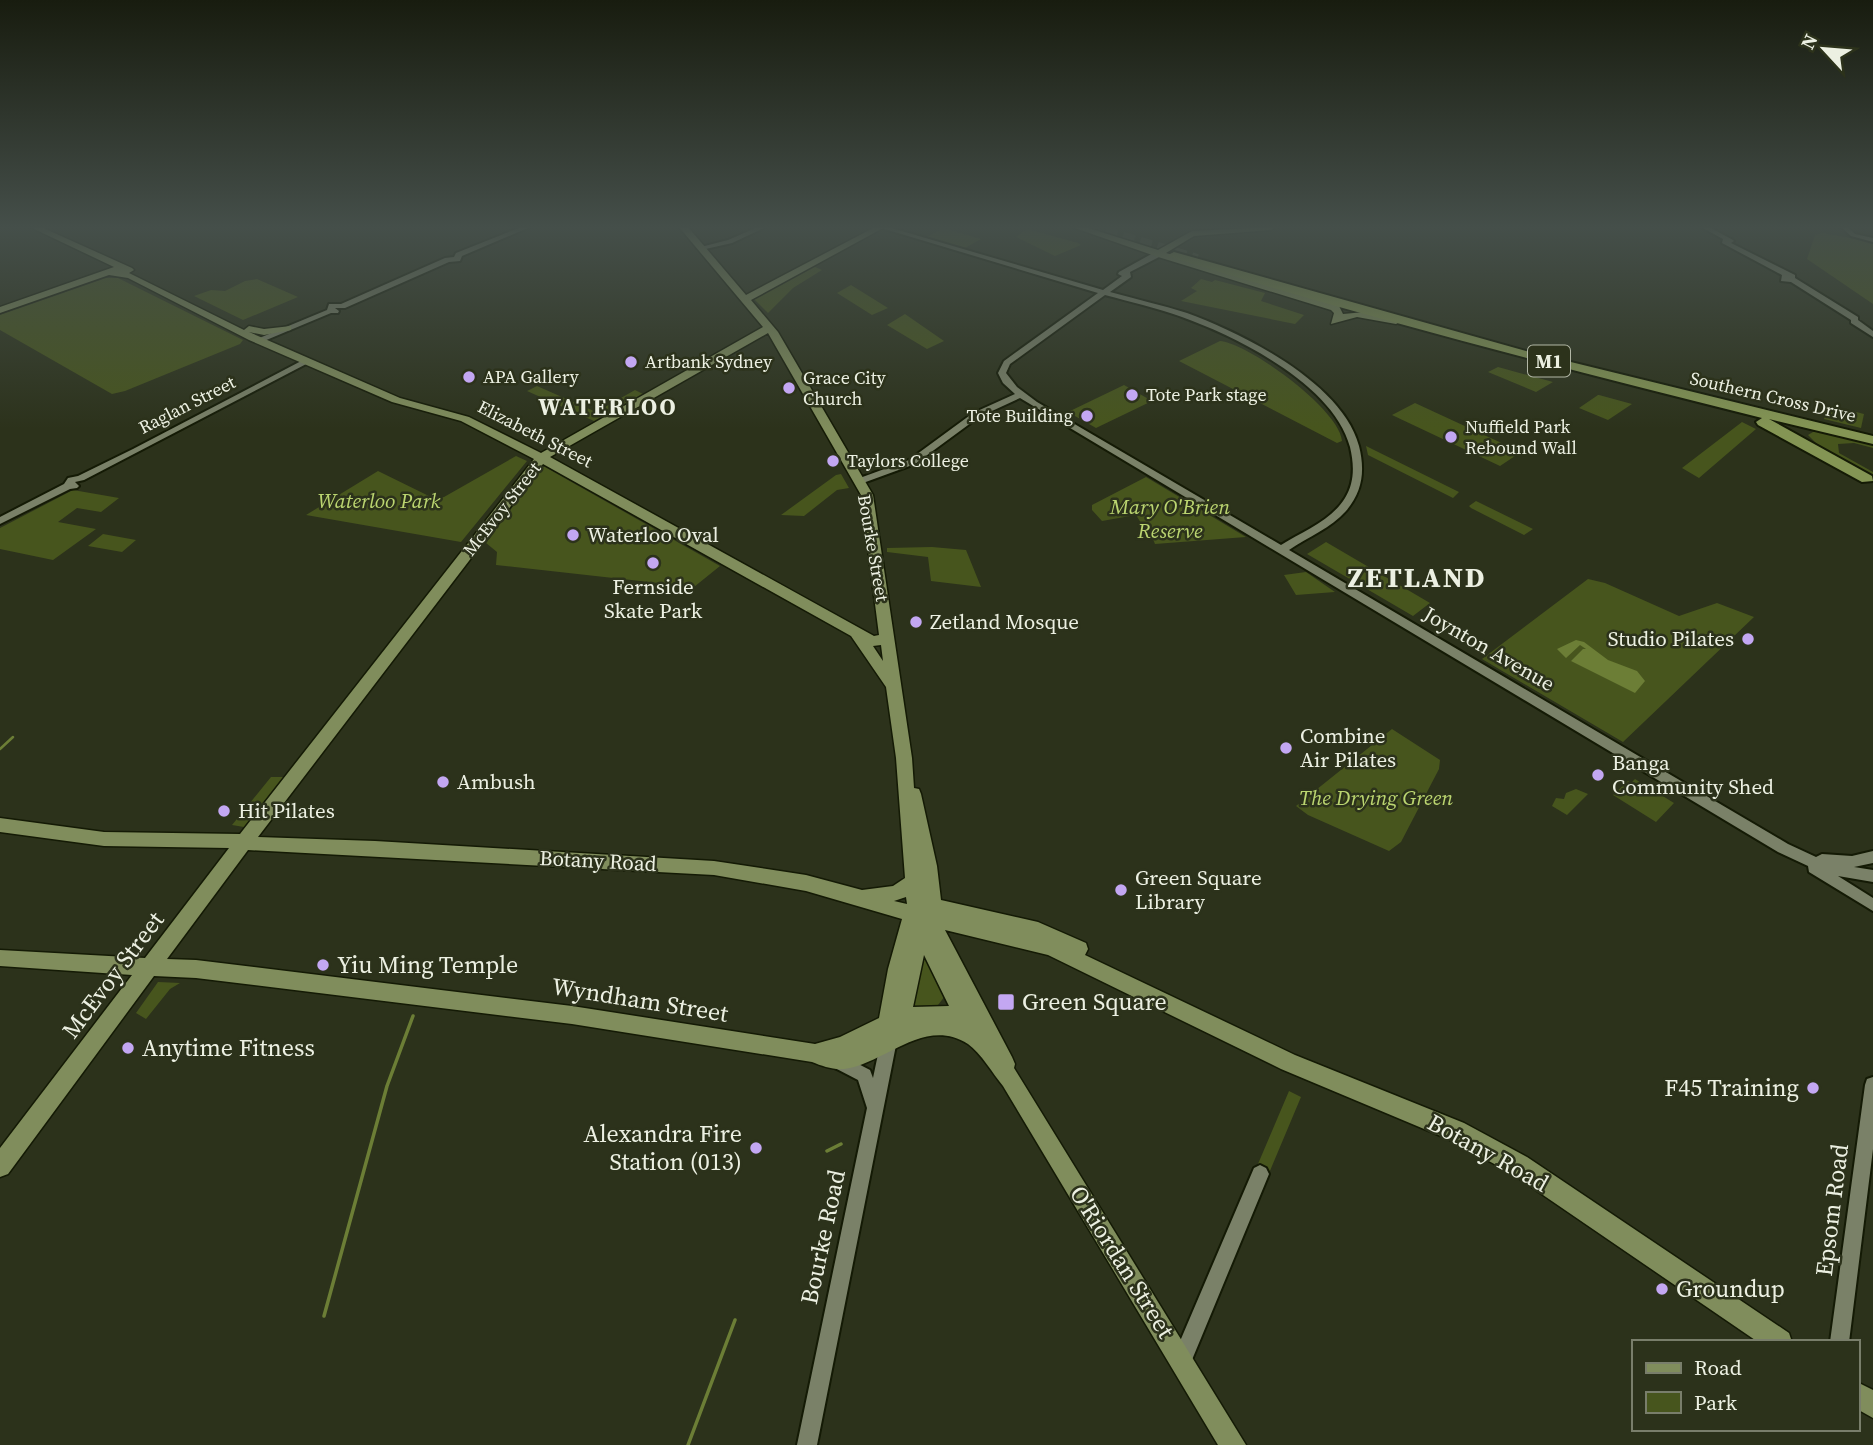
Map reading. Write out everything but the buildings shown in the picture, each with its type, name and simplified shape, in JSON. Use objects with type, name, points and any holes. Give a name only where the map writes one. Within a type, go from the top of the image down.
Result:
[{"type":"highway","name":"M1","points":[[1312,294],[1434,330],[1670,390]]},
{"type":"highway","name":"M1","points":[[1321,294],[1670,390]]},
{"type":"highway","points":[[1323,294],[1478,336]]},
{"type":"highway","points":[[1573,367],[1752,418],[1870,480]]},
{"type":"highway","name":"Southern Cross Drive","points":[[1670,390],[1873,438]]},
{"type":"highway","points":[[1870,480],[1811,444],[1804,434],[1819,430],[1873,438]]},
{"type":"main road","points":[[0,310],[45,294]]},
{"type":"main road","name":"Elizabeth Street","points":[[167,294],[253,338],[261,339],[396,400],[465,419],[542,457],[872,641],[888,639]]},
{"type":"main road","name":"Elizabeth Street","points":[[177,294],[259,335],[261,339]]},
{"type":"main road","name":"Bourke Street","points":[[741,294],[769,328],[860,481],[869,503],[904,758],[926,850],[923,914]]},
{"type":"main road","points":[[745,299],[753,294]]},
{"type":"main road","points":[[1296,294],[1335,308],[1339,313],[1335,322],[1347,314],[1357,313],[1434,330]]},
{"type":"main road","points":[[1299,294],[1411,325]]},
{"type":"main road","points":[[246,329],[264,332],[287,328]]},
{"type":"main road","name":"McEvoy Street","points":[[0,1166],[542,457],[769,328]]},
{"type":"main road","name":"Elizabeth Street","points":[[854,629],[883,670],[895,695]]},
{"type":"main road","name":"Bourke Street","points":[[904,758],[906,803],[915,878],[923,914]]},
{"type":"main road","name":"Botany Road","points":[[0,825],[103,839],[334,846],[722,868],[806,883],[1046,946],[1174,1005],[1288,1062],[1339,1081],[1485,1146],[1519,1165],[1777,1340]]},
{"type":"main road","points":[[860,897],[899,892],[910,886],[915,878]]},
{"type":"main road","name":"O'Riordan Street","points":[[923,914],[966,1018],[981,1034]]},
{"type":"main road","name":"O'Riordan Street","points":[[923,914],[939,941],[981,1034],[1233,1445]]},
{"type":"main road","name":"Bourke Road","points":[[892,1028],[923,914]]},
{"type":"main road","name":"Wyndham Street","points":[[0,957],[35,962],[196,969],[572,1015],[846,1058],[892,1028],[932,1014],[966,1018]]},
{"type":"main road","name":"Wyndham Street","points":[[892,1028],[947,1027],[981,1034]]},
{"type":"street","points":[[261,339],[330,311],[340,310],[342,306],[369,294]]},
{"type":"street","points":[[860,481],[912,462],[976,415],[1021,394],[1004,379],[1004,366],[1100,294]]},
{"type":"street","points":[[1103,294],[1188,318],[1274,359],[1316,390],[1340,416],[1356,449],[1359,475],[1356,487],[1349,502],[1324,524],[1281,550]]},
{"type":"street","points":[[1814,294],[1873,335]]},
{"type":"street","name":"Raglan Street","points":[[0,521],[68,486],[81,483],[81,478],[308,362]]},
{"type":"street","name":"Joynton Avenue","points":[[1021,394],[1783,848],[1834,870],[1873,876]]},
{"type":"street","points":[[1783,848],[1873,905]]},
{"type":"street","points":[[1801,857],[1847,862],[1873,857]]},
{"type":"street","name":"Bourke Road","points":[[807,1445],[892,1028]]},
{"type":"street","points":[[821,1055],[863,1075],[876,1107]]},
{"type":"street","name":"Epsom Road","points":[[1839,1340],[1873,1085]]},
{"type":"street","points":[[1182,1360],[1260,1174]]},
{"type":"green space","points":[[59,294],[151,294],[243,340],[240,344],[112,394],[0,330],[0,315]]},
{"type":"green space","points":[[292,294],[298,297],[243,320],[194,296]]},
{"type":"green space","points":[[762,294],[787,294],[768,313],[754,299]]},
{"type":"green space","points":[[839,294],[866,294],[888,308],[872,315]]},
{"type":"green space","points":[[1192,294],[1264,294],[1261,301],[1304,315],[1295,324],[1181,301]]},
{"type":"green space","points":[[1859,294],[1873,294],[1873,304]]},
{"type":"green space","points":[[905,314],[944,341],[927,349],[887,325]]},
{"type":"green space","points":[[1220,341],[1251,354],[1292,380],[1326,413],[1337,428],[1342,441],[1337,443],[1179,361]]},
{"type":"green space","points":[[1498,367],[1553,382],[1536,392],[1488,372]]},
{"type":"green space","points":[[1124,385],[1152,401],[1096,428],[1068,412]]},
{"type":"green space","points":[[537,386],[596,412],[635,390],[643,394],[594,421],[527,391]]},
{"type":"green space","points":[[1598,395],[1632,404],[1608,420],[1579,408]]},
{"type":"green space","points":[[1415,403],[1521,452],[1500,466],[1392,415]]},
{"type":"green space","points":[[1829,405],[1864,414],[1861,428],[1824,419]]},
{"type":"green space","points":[[1742,422],[1756,429],[1699,478],[1682,468]]},
{"type":"green space","points":[[1823,431],[1873,443],[1873,448],[1854,443],[1838,444],[1839,453],[1873,472],[1873,477],[1819,446],[1808,435]]},
{"type":"green space","points":[[1366,446],[1459,492],[1453,498],[1368,455]]},
{"type":"green space","name":"Waterloo Park","points":[[516,456],[527,461],[461,542],[306,515],[378,471],[435,499],[444,497]]},
{"type":"green space","name":"Waterloo Park","points":[[542,467],[720,566],[694,587],[496,565],[497,552],[486,543]]},
{"type":"green space","points":[[841,474],[849,488],[837,490],[804,516],[781,515],[836,475]]},
{"type":"green space","name":"Mary O'Brien Reserve","points":[[1146,477],[1246,537],[1155,544],[1146,523],[1141,523],[1136,515],[1102,521],[1092,510],[1092,505]]},
{"type":"green space","points":[[73,490],[119,498],[101,512],[77,508],[58,522],[96,529],[53,560],[0,549],[0,528]]},
{"type":"green space","points":[[1476,501],[1533,529],[1524,535],[1469,506]]},
{"type":"green space","points":[[103,534],[136,540],[122,552],[88,546]]},
{"type":"green space","points":[[1326,542],[1430,603],[1413,616],[1307,554]]},
{"type":"green space","points":[[932,547],[966,550],[981,587],[931,581],[928,557],[887,552],[887,548]]},
{"type":"green space","points":[[1306,572],[1335,592],[1296,595],[1284,575]]},
{"type":"green space","points":[[1588,579],[1605,583],[1679,616],[1717,603],[1754,617],[1623,742],[1482,659]]},
{"type":"green space","name":"The Drying Green","points":[[1392,729],[1440,760],[1439,769],[1401,842],[1389,851],[1308,815],[1296,806]]},
{"type":"green space","points":[[271,777],[284,777],[244,827],[232,825]]},
{"type":"green space","points":[[1635,779],[1674,803],[1656,822],[1613,795],[1628,781],[1631,783]]},
{"type":"green space","points":[[1576,789],[1588,794],[1567,815],[1552,806],[1556,798],[1564,799],[1566,793]]},
{"type":"green space","points":[[922,954],[945,996],[938,1005],[916,1007],[913,1002]]},
{"type":"green space","points":[[158,982],[180,983],[170,989],[146,1019],[136,1013]]},
{"type":"green space","points":[[1289,1091],[1301,1097],[1267,1178],[1255,1171]]},
{"type":"shaded area","points":[[1576,640],[1584,642],[1608,660],[1637,671],[1645,681],[1635,693],[1571,661],[1586,649],[1580,645],[1566,658],[1557,649]]},
{"type":"waterway","points":[[0,749],[13,737]]},
{"type":"waterway","points":[[324,1316],[387,1086],[413,1016]]},
{"type":"waterway","points":[[827,1151],[841,1144]]},
{"type":"waterway","points":[[688,1445],[735,1320]]},
{"type":"place","name":"Artbank Sydney","points":[[631,362]]},
{"type":"place","name":"APA Gallery","points":[[469,377]]},
{"type":"place","name":"Grace City Church","points":[[789,388]]},
{"type":"place","name":"Tote Park stage","points":[[1132,395]]},
{"type":"place","name":"Tote Building","points":[[1087,416]]},
{"type":"place","name":"Nuffield Park Rebound Wall","points":[[1451,437]]},
{"type":"place","name":"Taylors College","points":[[833,461]]},
{"type":"place","name":"Waterloo Oval","points":[[573,535]]},
{"type":"place","name":"Fernside Skate Park","points":[[653,563]]},
{"type":"place","name":"Zetland Mosque","points":[[916,622]]},
{"type":"place","name":"Studio Pilates","points":[[1748,639]]},
{"type":"place","name":"Combine Air Pilates","points":[[1286,748]]},
{"type":"place","name":"Banga Community Shed","points":[[1598,775]]},
{"type":"place","name":"Ambush","points":[[443,782]]},
{"type":"place","name":"Hit Pilates","points":[[224,811]]},
{"type":"place","name":"Green Square Library","points":[[1121,890]]},
{"type":"place","name":"Yiu Ming Temple","points":[[323,965]]},
{"type":"place","name":"Green Square","points":[[1006,1002]]},
{"type":"place","name":"Anytime Fitness","points":[[128,1048]]},
{"type":"place","name":"F45 Training","points":[[1813,1088]]},
{"type":"place","name":"Alexandra Fire Station (013)","points":[[756,1148]]},
{"type":"place","name":"Groundup","points":[[1662,1289]]},
{"type":"district","name":"WATERLOO","points":[[608,407]]},
{"type":"district","name":"ZETLAND","points":[[1417,577]]}]
